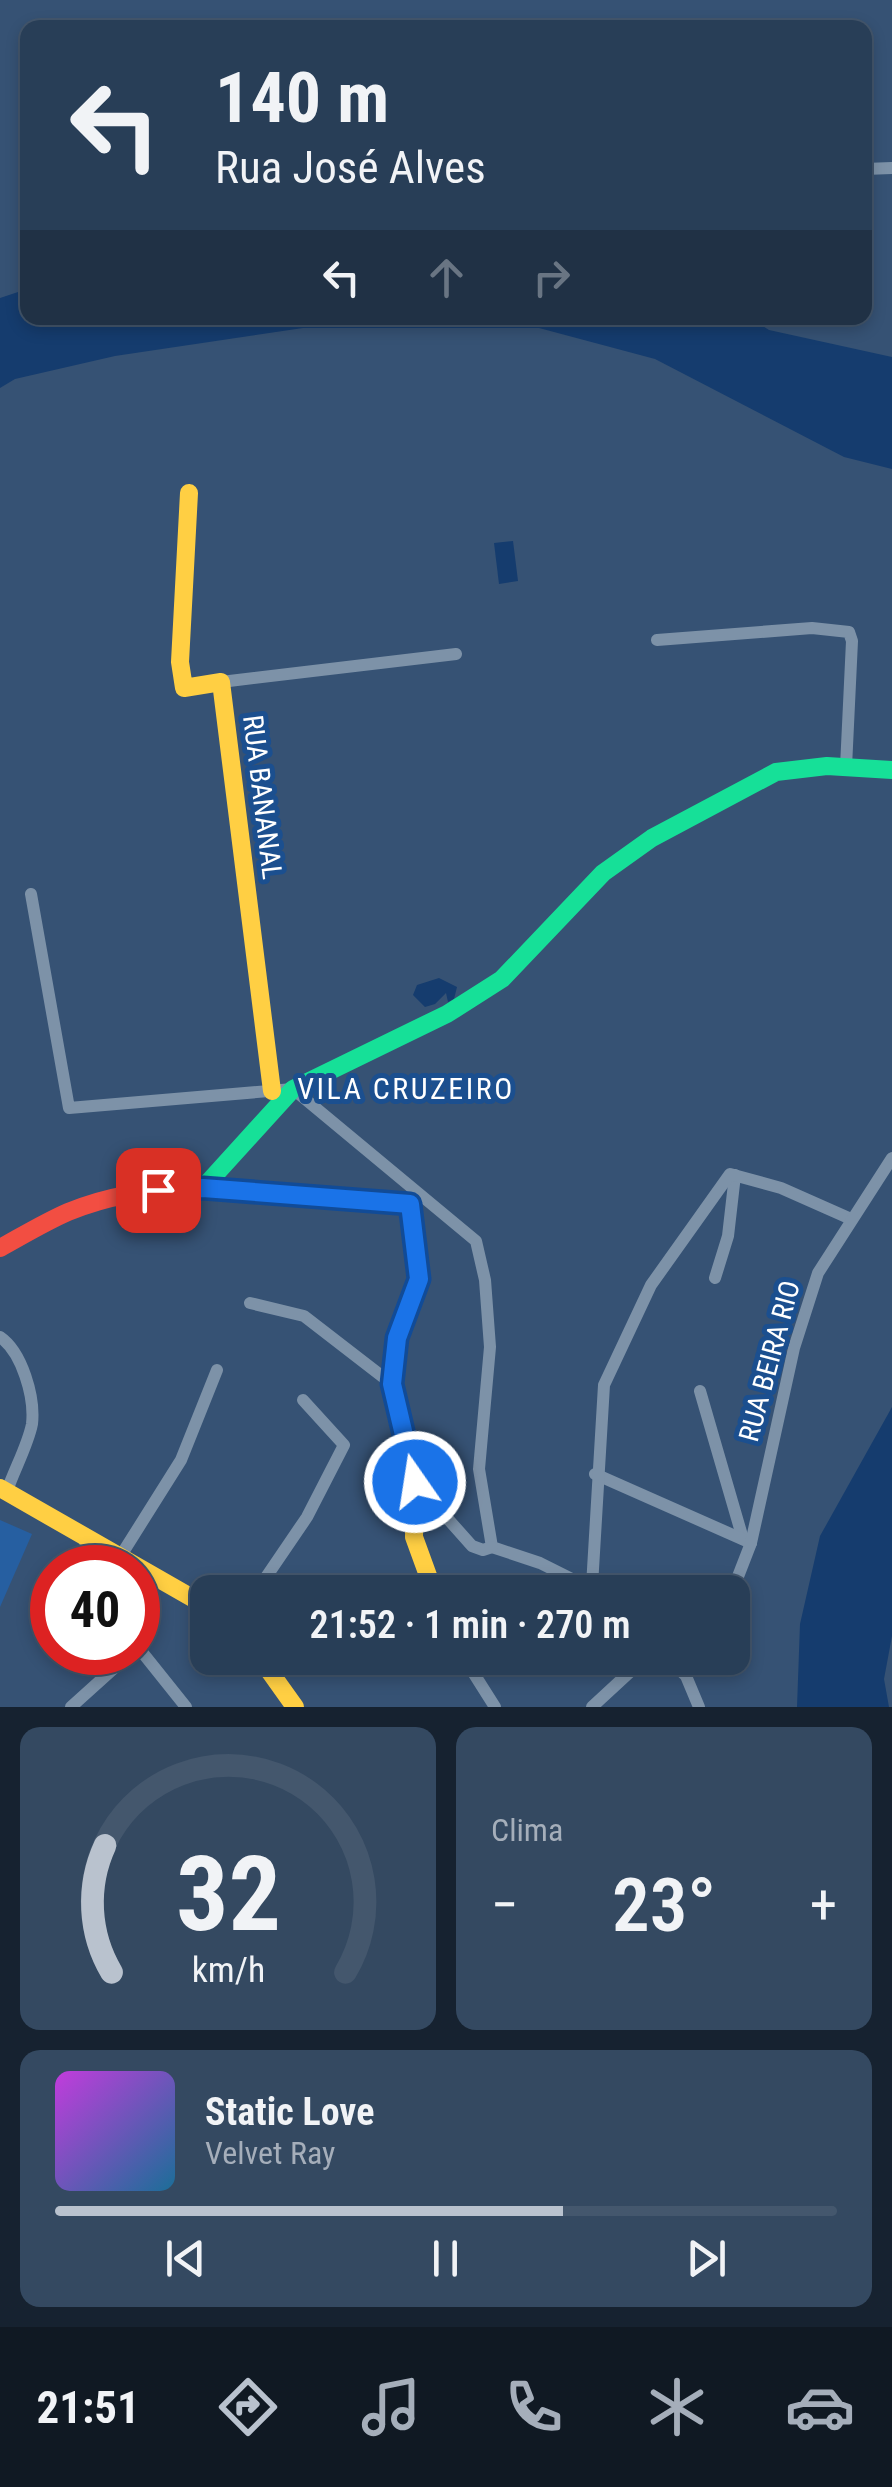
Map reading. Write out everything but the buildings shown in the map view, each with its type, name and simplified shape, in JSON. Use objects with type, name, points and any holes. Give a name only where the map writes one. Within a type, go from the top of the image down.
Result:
[{"type":"street","name":"RUA BANANAL","points":[[189,492],[180,662],[184,688],[221,682],[272,1091]]},
{"type":"street","points":[[657,640],[812,628],[848,632],[852,641],[846,767]]},
{"type":"street","points":[[221,682],[456,654]]},
{"type":"street","points":[[31,894],[69,1108],[293,1089],[448,1014],[502,979],[603,873],[701,809],[776,772],[846,767],[892,770]]},
{"type":"street","points":[[203,1188],[293,1089]]},
{"type":"street","points":[[293,1089],[416,1201],[476,1241],[485,1280],[490,1348],[479,1469],[492,1547]]},
{"type":"street","name":"RUA BEIRA RIO","points":[[737,1575],[794,1348],[818,1273],[892,1158]]},
{"type":"street","points":[[595,1575],[596,1474],[604,1385],[651,1285],[730,1174],[781,1188],[851,1218]]},
{"type":"street","points":[[715,1278],[728,1236],[735,1175]]},
{"type":"street","points":[[0,1248],[70,1211],[158,1190],[203,1188],[416,1201]]},
{"type":"street","points":[[416,1201],[419,1279],[397,1338],[392,1384],[415,1482],[414,1537],[428,1575]]},
{"type":"street","points":[[250,1303],[304,1316],[392,1384]]},
{"type":"street","points":[[0,1337],[10,1344],[25,1376],[32,1422],[3,1489],[98,1545]]},
{"type":"street","points":[[128,1545],[181,1460],[217,1370]]},
{"type":"street","points":[[700,1391],[747,1541]]},
{"type":"street","points":[[268,1575],[307,1517],[344,1445],[303,1400]]},
{"type":"street","points":[[596,1474],[747,1541]]},
{"type":"street","points":[[415,1482],[472,1546],[492,1547],[561,1575]]},
{"type":"street","points":[[82,1536],[86,1545]]},
{"type":"street","points":[[160,1580],[190,1597]]},
{"type":"street","points":[[71,1707],[107,1675]]},
{"type":"street","points":[[158,1675],[186,1707]]},
{"type":"street","points":[[272,1675],[295,1707]]},
{"type":"street","points":[[474,1675],[494,1707]]},
{"type":"street","points":[[592,1707],[627,1675]]},
{"type":"street","points":[[685,1675],[699,1707]]},
{"type":"shaded area","points":[[20,291],[20,325],[761,325],[892,357],[892,469],[844,457],[655,359],[539,328],[303,328],[115,356],[15,379],[0,388],[0,298]]},
{"type":"shaded area","points":[[513,541],[518,581],[499,584],[494,543]]},
{"type":"shaded area","points":[[439,978],[457,987],[454,999],[448,1002],[446,993],[435,1004],[425,1007],[413,995],[417,985]]},
{"type":"shaded area","points":[[892,1407],[892,1636],[884,1679],[889,1707],[797,1707],[800,1624],[820,1536]]},
{"type":"shaded area","points":[[0,1520],[32,1534],[0,1607]]},
{"type":"traffic: fast","points":[[203,1188],[293,1089],[447,1014],[502,979],[603,873],[652,838],[776,772],[827,766],[892,770]]},
{"type":"traffic: slow","points":[[189,493],[180,662],[184,688],[221,682],[272,1091]]},
{"type":"traffic: slow","points":[[393,1372],[392,1384],[415,1482],[414,1537],[428,1575]]},
{"type":"traffic: slow","points":[[0,1488],[190,1597]]},
{"type":"traffic: slow","points":[[272,1675],[295,1707]]},
{"type":"traffic: jam","points":[[0,1248],[68,1212],[150,1191],[237,1188],[409,1204],[419,1279],[397,1338],[393,1372]]},
{"type":"district","name":"VILA CRUZEIRO","points":[[406,1089]]},
{"type":"route","points":[[158,1190],[203,1188],[410,1204],[419,1279],[397,1338],[392,1384],[415,1482]]}]
